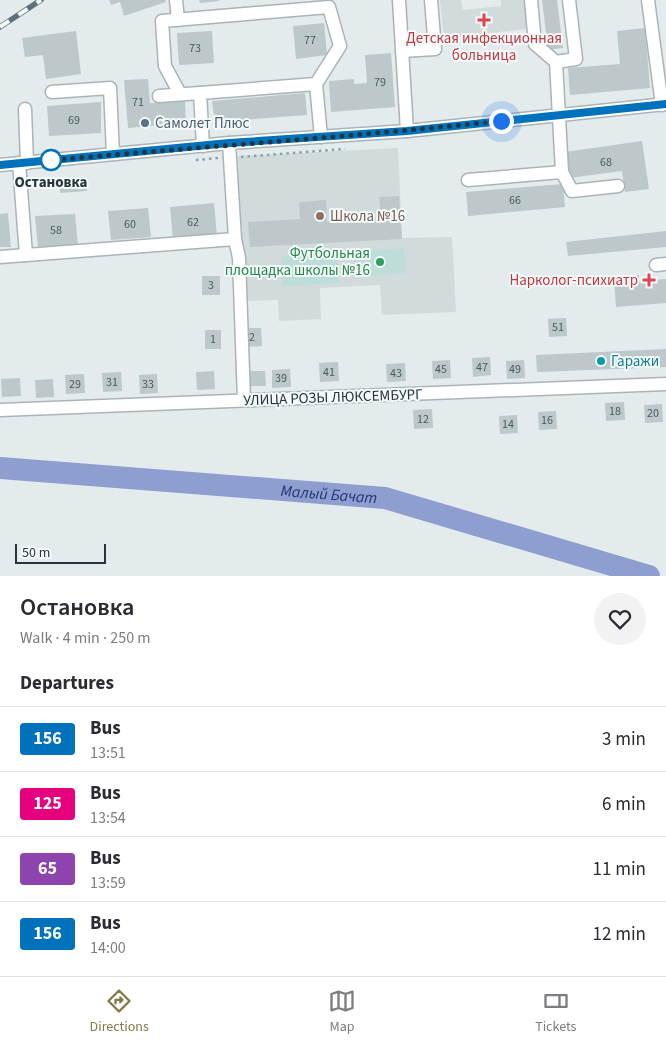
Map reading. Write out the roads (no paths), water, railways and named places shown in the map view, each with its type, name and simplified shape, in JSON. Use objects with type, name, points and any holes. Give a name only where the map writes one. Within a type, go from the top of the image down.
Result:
[{"type":"street","points":[[176,0],[178,20]]},
{"type":"street","points":[[399,0],[407,131]]},
{"type":"street","points":[[402,51],[435,49],[432,0]]},
{"type":"street","points":[[531,0],[535,44],[556,62],[560,107],[558,115],[562,172],[572,191],[618,186]]},
{"type":"street","points":[[556,62],[576,59],[569,0]]},
{"type":"street","points":[[0,165],[229,143],[407,131],[664,104],[648,0]]},
{"type":"street","points":[[180,94],[165,66],[162,21],[330,7],[340,46],[316,84],[321,137]]},
{"type":"street","points":[[159,96],[316,84]]},
{"type":"street","points":[[52,92],[110,88],[114,154]]},
{"type":"street","points":[[200,93],[203,146]]},
{"type":"street","points":[[24,109],[23,163],[26,255]]},
{"type":"street","points":[[229,143],[235,239],[239,258],[244,400]]},
{"type":"street","points":[[468,180],[562,172]]},
{"type":"street","points":[[0,257],[235,239]]},
{"type":"street","name":"УЛИЦА РОЗЫ ЛЮКСЕМБУРГ","points":[[0,410],[666,384]]},
{"type":"waterway","name":"Малый Бачат","points":[[0,468],[385,498],[649,576]]},
{"type":"railway","points":[[0,27],[41,0]]},
{"type":"place","name":"Детская инфекционная больница","points":[[484,20]]},
{"type":"place","name":"Самолет Плюс","points":[[145,123]]},
{"type":"place","name":"Остановка","points":[[51,160]]},
{"type":"place","name":"Школа №16","points":[[320,216]]},
{"type":"place","name":"Футбольная площадка школы №16","points":[[380,262]]},
{"type":"place","name":"Нарколог-психиатр","points":[[649,280]]},
{"type":"place","name":"Гаражи","points":[[601,361]]}]
